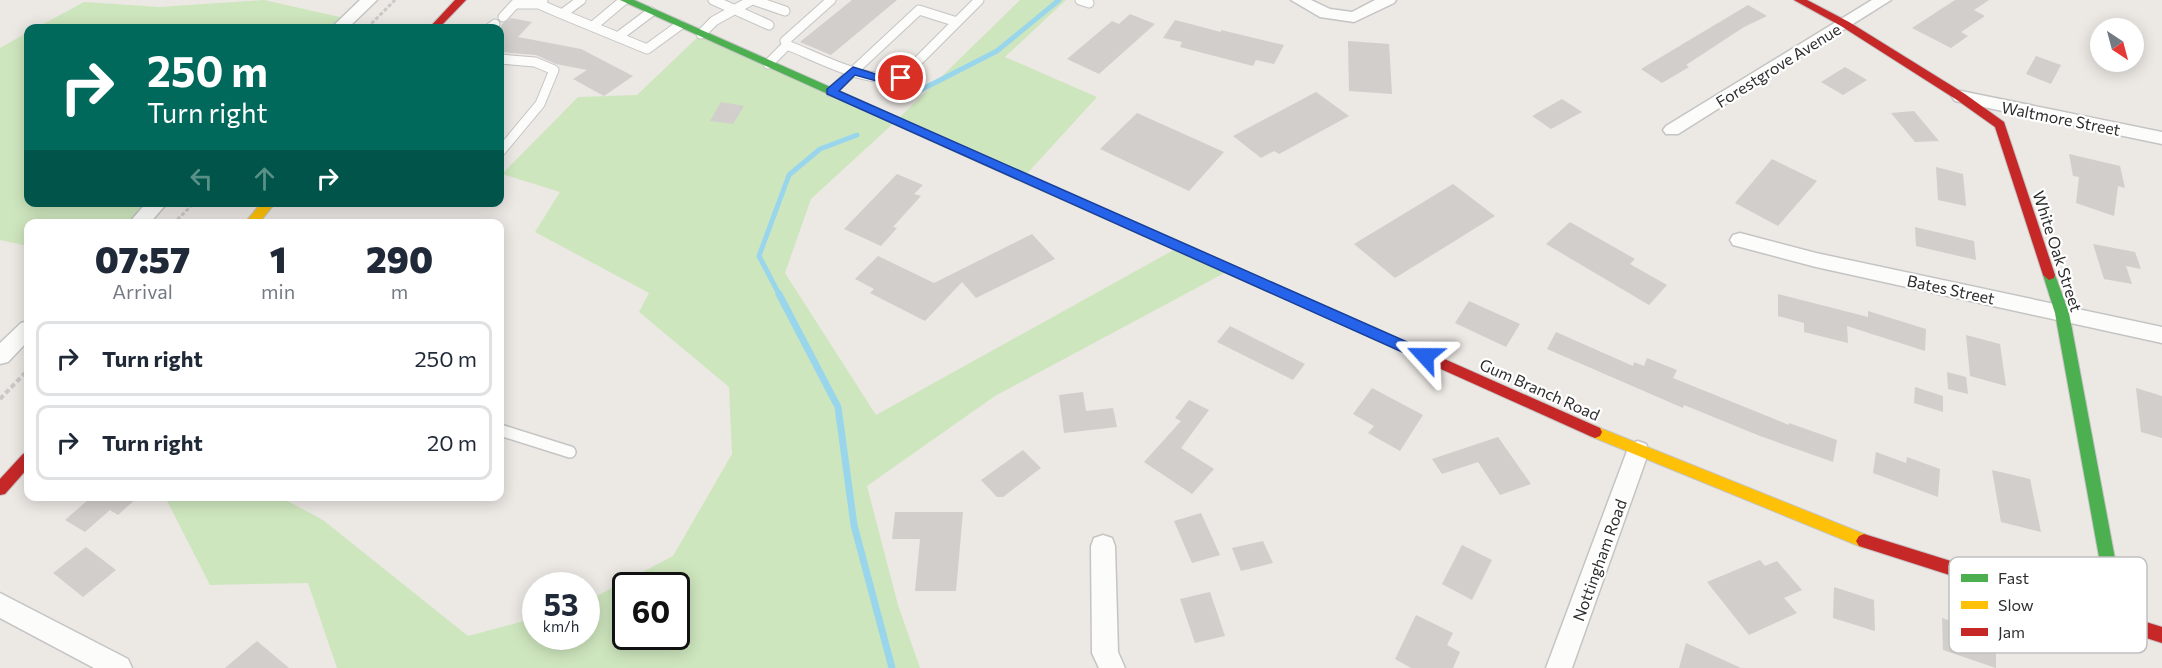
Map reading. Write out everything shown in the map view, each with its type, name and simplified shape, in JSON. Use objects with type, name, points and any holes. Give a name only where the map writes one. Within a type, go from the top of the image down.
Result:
[{"type":"main road","points":[[439,24],[460,0]]},
{"type":"main road","name":"Gum Branch Road","points":[[624,0],[1638,451],[1860,540],[1949,569]]},
{"type":"main road","name":"White Oak Street","points":[[1799,0],[1845,24],[1961,97],[2000,125],[2062,313],[2107,557]]},
{"type":"main road","points":[[255,219],[265,207]]},
{"type":"main road","points":[[0,489],[24,462]]},
{"type":"main road","name":"Gum Branch Road","points":[[2147,631],[2162,635]]},
{"type":"street","points":[[343,24],[369,0]]},
{"type":"street","points":[[1299,0],[1326,14],[1354,17],[1388,0]]},
{"type":"street","name":"Forestgrove Avenue","points":[[1672,130],[1883,0]]},
{"type":"street","name":"Waltmore Street","points":[[1961,97],[2162,138]]},
{"type":"street","points":[[142,219],[154,207]]},
{"type":"street","name":"Bates Street","points":[[1740,240],[1816,260],[2162,335]]},
{"type":"street","points":[[0,356],[24,333]]},
{"type":"street","name":"Nottingham Road","points":[[1559,668],[1638,451]]},
{"type":"street","points":[[1103,546],[1105,653],[1112,668]]},
{"type":"street","points":[[0,606],[119,668]]},
{"type":"lane","points":[[562,14],[581,0]]},
{"type":"lane","points":[[593,26],[624,0]]},
{"type":"lane","points":[[713,0],[769,25]]},
{"type":"lane","points":[[701,34],[714,21],[753,0],[786,11]]},
{"type":"lane","points":[[787,45],[785,41],[831,0]]},
{"type":"lane","points":[[787,45],[853,70],[891,81],[901,78],[979,0]]},
{"type":"lane","points":[[1080,0],[1089,3]]},
{"type":"lane","points":[[503,17],[515,4],[541,2],[562,14],[647,49],[680,25]]},
{"type":"lane","points":[[831,92],[919,10],[957,22]]},
{"type":"lane","points":[[619,36],[651,12]]},
{"type":"lane","points":[[768,64],[787,45]]},
{"type":"lane","points":[[504,59],[539,63],[554,70],[551,85],[530,119],[504,148]]},
{"type":"lane","points":[[504,431],[570,452]]},
{"type":"path","points":[[372,24],[395,0]]},
{"type":"path","points":[[178,219],[190,207]]},
{"type":"path","points":[[0,399],[24,374]]},
{"type":"green space","points":[[264,0],[349,19],[343,24],[43,24],[84,2],[159,7]]},
{"type":"green space","points":[[1020,0],[1066,0],[1005,57],[1097,97],[1023,178],[896,121]]},
{"type":"green space","points":[[24,34],[24,207],[155,207],[141,219],[24,219],[24,245],[0,240],[0,48]]},
{"type":"green space","points":[[701,34],[896,121],[811,199],[785,273],[876,415],[1179,247],[1230,270],[995,396],[867,486],[898,605],[920,668],[337,668],[308,583],[210,585],[167,501],[287,501],[323,520],[468,636],[522,621],[522,650],[600,650],[600,594],[612,588],[612,650],[690,650],[690,572],[642,572],[673,556],[732,454],[729,387],[639,312],[649,293],[535,232],[560,192],[504,175],[504,172],[578,97],[637,95]]},
{"type":"building","points":[[852,0],[897,0],[831,55],[800,42]]},
{"type":"building","points":[[1955,0],[1989,0],[1974,10],[1985,16],[1961,32],[1968,36],[1951,48],[1912,28]]},
{"type":"building","points":[[1748,5],[1767,16],[1744,27],[1686,65],[1689,67],[1662,83],[1641,69]]},
{"type":"building","points":[[1130,14],[1155,24],[1099,74],[1067,59],[1112,21],[1119,24]]},
{"type":"building","points":[[511,18],[532,22],[518,37],[581,49],[633,76],[604,96],[573,79],[587,70],[556,64],[536,55],[504,52],[504,24],[502,24]]},
{"type":"building","points":[[1175,20],[1284,45],[1274,64],[1256,60],[1253,66],[1180,47],[1182,42],[1163,38]]},
{"type":"building","points":[[1348,41],[1389,44],[1392,94],[1349,91]]},
{"type":"building","points":[[2036,56],[2061,65],[2051,84],[2026,74]]},
{"type":"building","points":[[1845,67],[1867,80],[1843,95],[1821,82]]},
{"type":"building","points":[[1316,92],[1349,116],[1279,154],[1274,151],[1261,158],[1233,136]]},
{"type":"building","points":[[1562,99],[1582,112],[1551,129],[1532,116]]},
{"type":"building","points":[[721,102],[744,106],[733,124],[710,121]]},
{"type":"building","points":[[1914,111],[1939,141],[1915,142],[1891,113]]},
{"type":"building","points":[[1137,113],[1224,152],[1189,191],[1100,149]]},
{"type":"building","points":[[2069,154],[2120,166],[2125,188],[2118,186],[2114,216],[2076,203],[2079,177],[2073,176]]},
{"type":"building","points":[[1772,159],[1817,181],[1778,226],[1735,203]]},
{"type":"building","points":[[1936,167],[1963,174],[1966,206],[1938,200]]},
{"type":"building","points":[[897,174],[923,185],[914,194],[921,196],[893,227],[897,228],[881,246],[844,229]]},
{"type":"building","points":[[1453,184],[1495,216],[1395,278],[1354,244]]},
{"type":"building","points":[[1570,222],[1635,259],[1630,264],[1667,285],[1649,305],[1546,244]]},
{"type":"building","points":[[1915,227],[1974,241],[1976,260],[1916,246]]},
{"type":"building","points":[[1032,234],[1055,259],[976,298],[962,282],[925,321],[870,293],[874,289],[855,279],[878,256],[934,283]]},
{"type":"building","points":[[2093,244],[2135,252],[2141,269],[2126,266],[2132,284],[2104,279]]},
{"type":"building","points":[[1778,294],[1868,317],[1868,311],[1926,329],[1925,351],[1847,326],[1848,343],[1804,332],[1804,323],[1778,316]]},
{"type":"building","points":[[1469,301],[1520,324],[1506,347],[1455,323]]},
{"type":"building","points":[[1230,326],[1305,364],[1293,380],[1217,342]]},
{"type":"building","points":[[1556,332],[1633,366],[1634,362],[1644,366],[1647,358],[1677,370],[1673,378],[1789,425],[1789,423],[1837,440],[1833,462],[1684,405],[1683,408],[1547,349]]},
{"type":"building","points":[[1966,335],[2000,344],[2006,386],[1970,376]]},
{"type":"building","points":[[1947,372],[1966,377],[1968,394],[1948,389]]},
{"type":"building","points":[[1915,387],[1943,396],[1943,412],[1914,403]]},
{"type":"building","points":[[1372,388],[1423,415],[1400,451],[1368,433],[1374,426],[1353,414]]},
{"type":"building","points":[[2136,388],[2162,396],[2162,438],[2141,432]]},
{"type":"building","points":[[1083,392],[1086,411],[1113,408],[1117,427],[1064,433],[1059,395]]},
{"type":"building","points":[[1189,400],[1209,410],[1181,448],[1214,469],[1192,494],[1144,462],[1181,421],[1175,418]]},
{"type":"building","points":[[1498,437],[1531,484],[1500,495],[1478,462],[1442,474],[1432,459]]},
{"type":"building","points":[[1023,450],[1041,468],[1003,497],[997,497],[981,480]]},
{"type":"building","points":[[1876,452],[1906,463],[1907,457],[1940,469],[1938,497],[1873,473]]},
{"type":"building","points":[[1992,470],[2030,479],[2041,532],[2001,522]]},
{"type":"building","points":[[87,501],[133,501],[118,515],[110,510],[85,532],[65,520]]},
{"type":"building","points":[[895,512],[963,512],[956,591],[915,591],[920,539],[892,539]]},
{"type":"building","points":[[1201,513],[1220,555],[1192,563],[1174,521]]},
{"type":"building","points":[[1263,541],[1273,563],[1241,571],[1232,548]]},
{"type":"building","points":[[1462,545],[1492,560],[1472,600],[1442,584]]},
{"type":"building","points":[[86,547],[116,570],[83,597],[53,573]]},
{"type":"building","points":[[1760,560],[1765,566],[1777,561],[1802,590],[1784,598],[1797,613],[1749,635],[1707,582]]},
{"type":"building","points":[[1834,587],[1874,600],[1875,631],[1833,618]]},
{"type":"building","points":[[1210,592],[1225,636],[1195,643],[1180,599]]},
{"type":"building","points":[[1416,615],[1453,633],[1447,645],[1460,652],[1453,668],[1411,668],[1395,659]]},
{"type":"building","points":[[1942,618],[1949,620],[1949,652],[1943,650]]},
{"type":"building","points":[[257,641],[289,668],[225,668]]},
{"type":"building","points":[[1686,643],[1741,668],[1679,668]]},
{"type":"building","points":[[1952,653],[1996,653],[1996,668]]},
{"type":"waterway","points":[[905,98],[997,51],[1059,0]]},
{"type":"waterway","points":[[780,296],[759,256],[789,175],[820,149],[857,135]]},
{"type":"waterway","points":[[779,294],[838,407],[854,525],[892,668]]},
{"type":"traffic: fast","points":[[625,0],[1018,175]]},
{"type":"traffic: fast","points":[[2049,275],[2062,313],[2107,557]]},
{"type":"traffic: slow","points":[[1018,175],[1259,282]]},
{"type":"traffic: slow","points":[[255,219],[265,207]]},
{"type":"traffic: slow","points":[[1595,432],[1864,541]]},
{"type":"traffic: jam","points":[[438,24],[461,0]]},
{"type":"traffic: jam","points":[[1799,0],[1845,24],[1961,97],[2000,125],[2049,275]]},
{"type":"traffic: jam","points":[[1259,282],[1595,432]]},
{"type":"traffic: jam","points":[[0,489],[24,462]]},
{"type":"traffic: jam","points":[[1864,541],[1949,568]]},
{"type":"traffic: jam","points":[[2147,630],[2162,635]]},
{"type":"route","points":[[901,78],[891,81],[883,80],[853,70],[831,92],[1425,356]]}]
